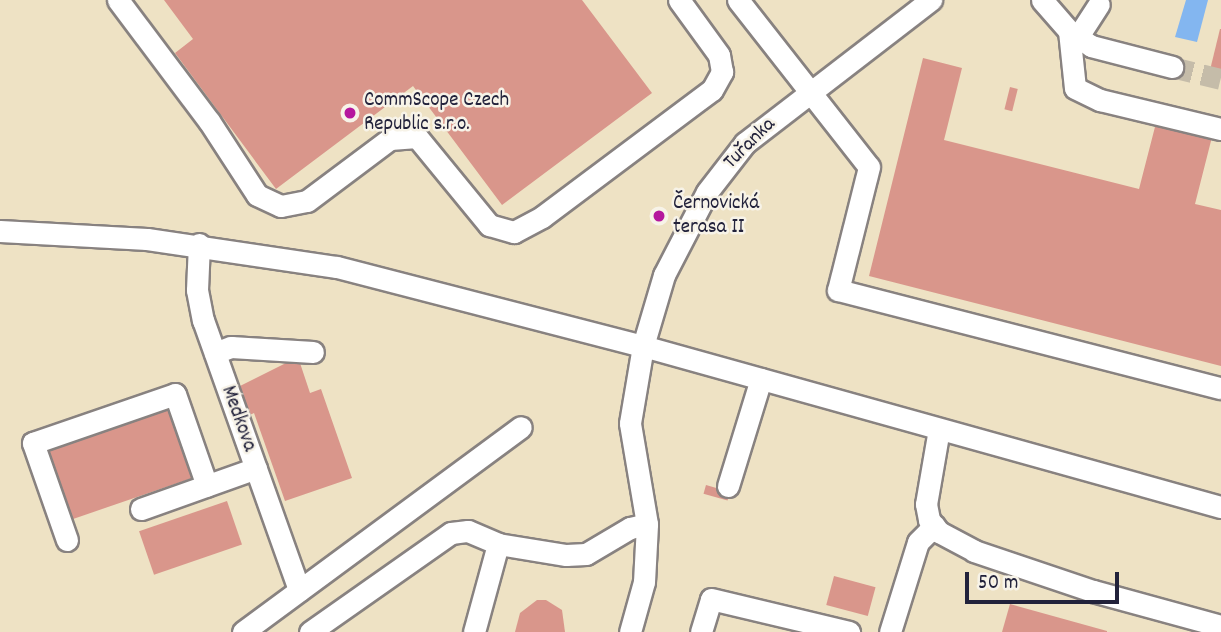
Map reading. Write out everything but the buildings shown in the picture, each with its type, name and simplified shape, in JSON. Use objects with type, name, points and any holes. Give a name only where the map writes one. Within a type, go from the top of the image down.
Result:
[{"type":"street","points":[[118,0],[209,121],[257,195],[281,206],[307,201],[390,139],[416,137],[489,225],[514,232],[542,217],[712,90],[722,72],[719,55],[678,0]]},
{"type":"street","points":[[738,0],[807,93],[869,167],[838,290],[1221,388]]},
{"type":"street","name":"Tuřanka","points":[[630,632],[644,582],[647,524],[630,423],[643,346],[664,275],[707,192],[745,144],[807,93],[931,0]]},
{"type":"street","points":[[1042,0],[1073,34],[1108,52],[1172,67]]},
{"type":"street","points":[[1099,4],[1073,34],[1075,88],[1100,100],[1221,129]]},
{"type":"street","points":[[0,232],[199,244],[337,267],[643,346],[1221,507]]},
{"type":"street","name":"Medkova","points":[[199,244],[199,303],[299,590]]},
{"type":"street","points":[[215,353],[231,347],[313,352]]},
{"type":"street","points":[[728,486],[761,379]]},
{"type":"street","points":[[67,540],[33,443],[175,394],[207,486]]},
{"type":"street","points":[[243,632],[522,427]]},
{"type":"street","points":[[939,429],[926,504],[934,526],[974,551],[1164,622],[1221,626]]},
{"type":"street","points":[[141,509],[256,468]]},
{"type":"street","points":[[310,632],[451,533],[468,531],[498,544],[547,554],[586,554],[630,528],[647,524]]},
{"type":"street","points":[[890,632],[918,542],[934,526]]},
{"type":"street","points":[[474,632],[498,544]]},
{"type":"street","points":[[701,632],[711,599],[849,632]]},
{"type":"water","points":[[1186,0],[1208,0],[1197,42],[1175,37]]},
{"type":"tunnel","points":[[1172,67],[1221,79]]},
{"type":"place","name":"CommScope Czech Republic s.r.o.","points":[[350,113]]},
{"type":"place","name":"Černovická terasa II","points":[[659,216]]}]
